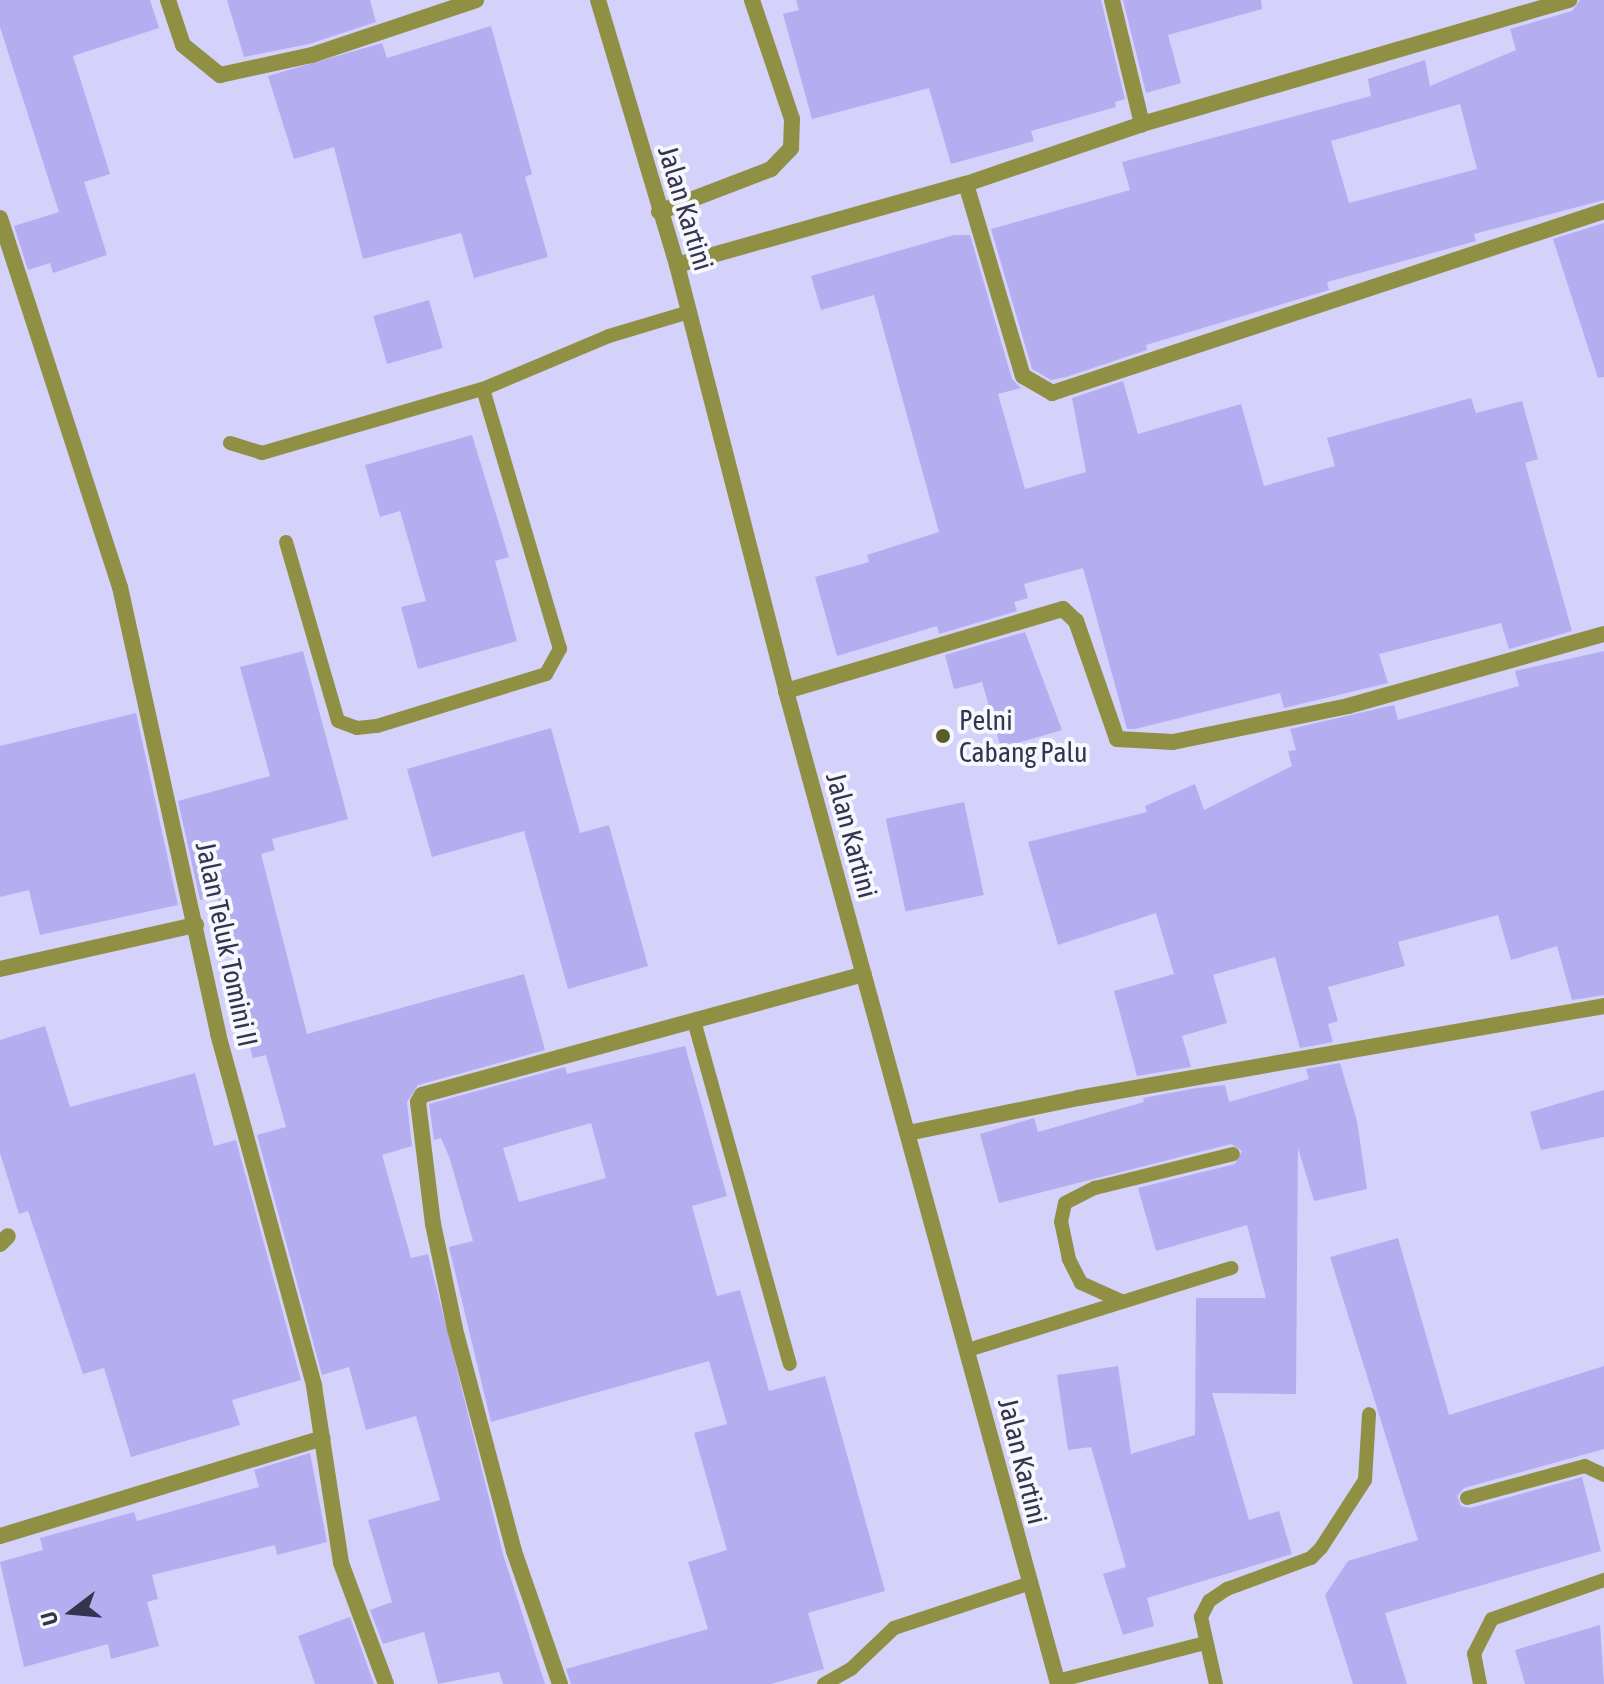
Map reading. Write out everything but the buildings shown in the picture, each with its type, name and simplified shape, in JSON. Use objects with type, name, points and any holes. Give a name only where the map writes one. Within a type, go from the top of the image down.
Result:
[{"type":"street","points":[[168,0],[183,45],[220,75],[312,55],[476,0]]},
{"type":"street","name":"Jalan Kartini","points":[[598,0],[677,265],[786,691],[968,1350],[1028,1584],[1058,1682]]},
{"type":"street","points":[[659,212],[771,169],[791,148],[792,119],[752,0]]},
{"type":"street","points":[[1112,0],[1142,124]]},
{"type":"street","points":[[677,265],[966,184],[1142,124],[1569,0]]},
{"type":"street","points":[[966,184],[1023,376],[1052,393],[1604,211]]},
{"type":"street","name":"Jalan Teluk Tomini II","points":[[0,218],[120,587],[218,1034],[314,1386],[341,1563],[386,1684]]},
{"type":"street","points":[[786,691],[1063,609],[1076,621],[1117,739],[1173,742],[1348,706],[1604,634]]},
{"type":"street","points":[[0,969],[196,925]]},
{"type":"street","points":[[560,1684],[514,1551],[455,1329],[433,1224],[418,1102],[422,1095],[864,974]]},
{"type":"street","points":[[908,1133],[1078,1098],[1604,1006]]},
{"type":"street","points":[[0,1536],[322,1438]]},
{"type":"lane","points":[[230,443],[262,453],[483,389],[609,336],[689,312]]},
{"type":"lane","points":[[286,542],[338,721],[357,728],[377,726],[546,674],[560,649],[483,389]]},
{"type":"lane","points":[[694,1021],[790,1364]]},
{"type":"lane","points":[[1121,1301],[1081,1283],[1069,1259],[1061,1222],[1065,1203],[1095,1188],[1233,1154]]},
{"type":"lane","points":[[968,1350],[1232,1268]]},
{"type":"lane","points":[[1216,1684],[1201,1617],[1209,1601],[1227,1589],[1311,1558],[1321,1548],[1365,1480],[1369,1414]]},
{"type":"lane","points":[[1467,1498],[1585,1466],[1604,1475]]},
{"type":"lane","points":[[1480,1684],[1474,1654],[1492,1619],[1604,1580]]},
{"type":"lane","points":[[824,1684],[851,1669],[894,1628],[1028,1584]]},
{"type":"lane","points":[[1058,1682],[1205,1643]]},
{"type":"place","name":"Pelni Cabang Palu","points":[[943,736]]}]
